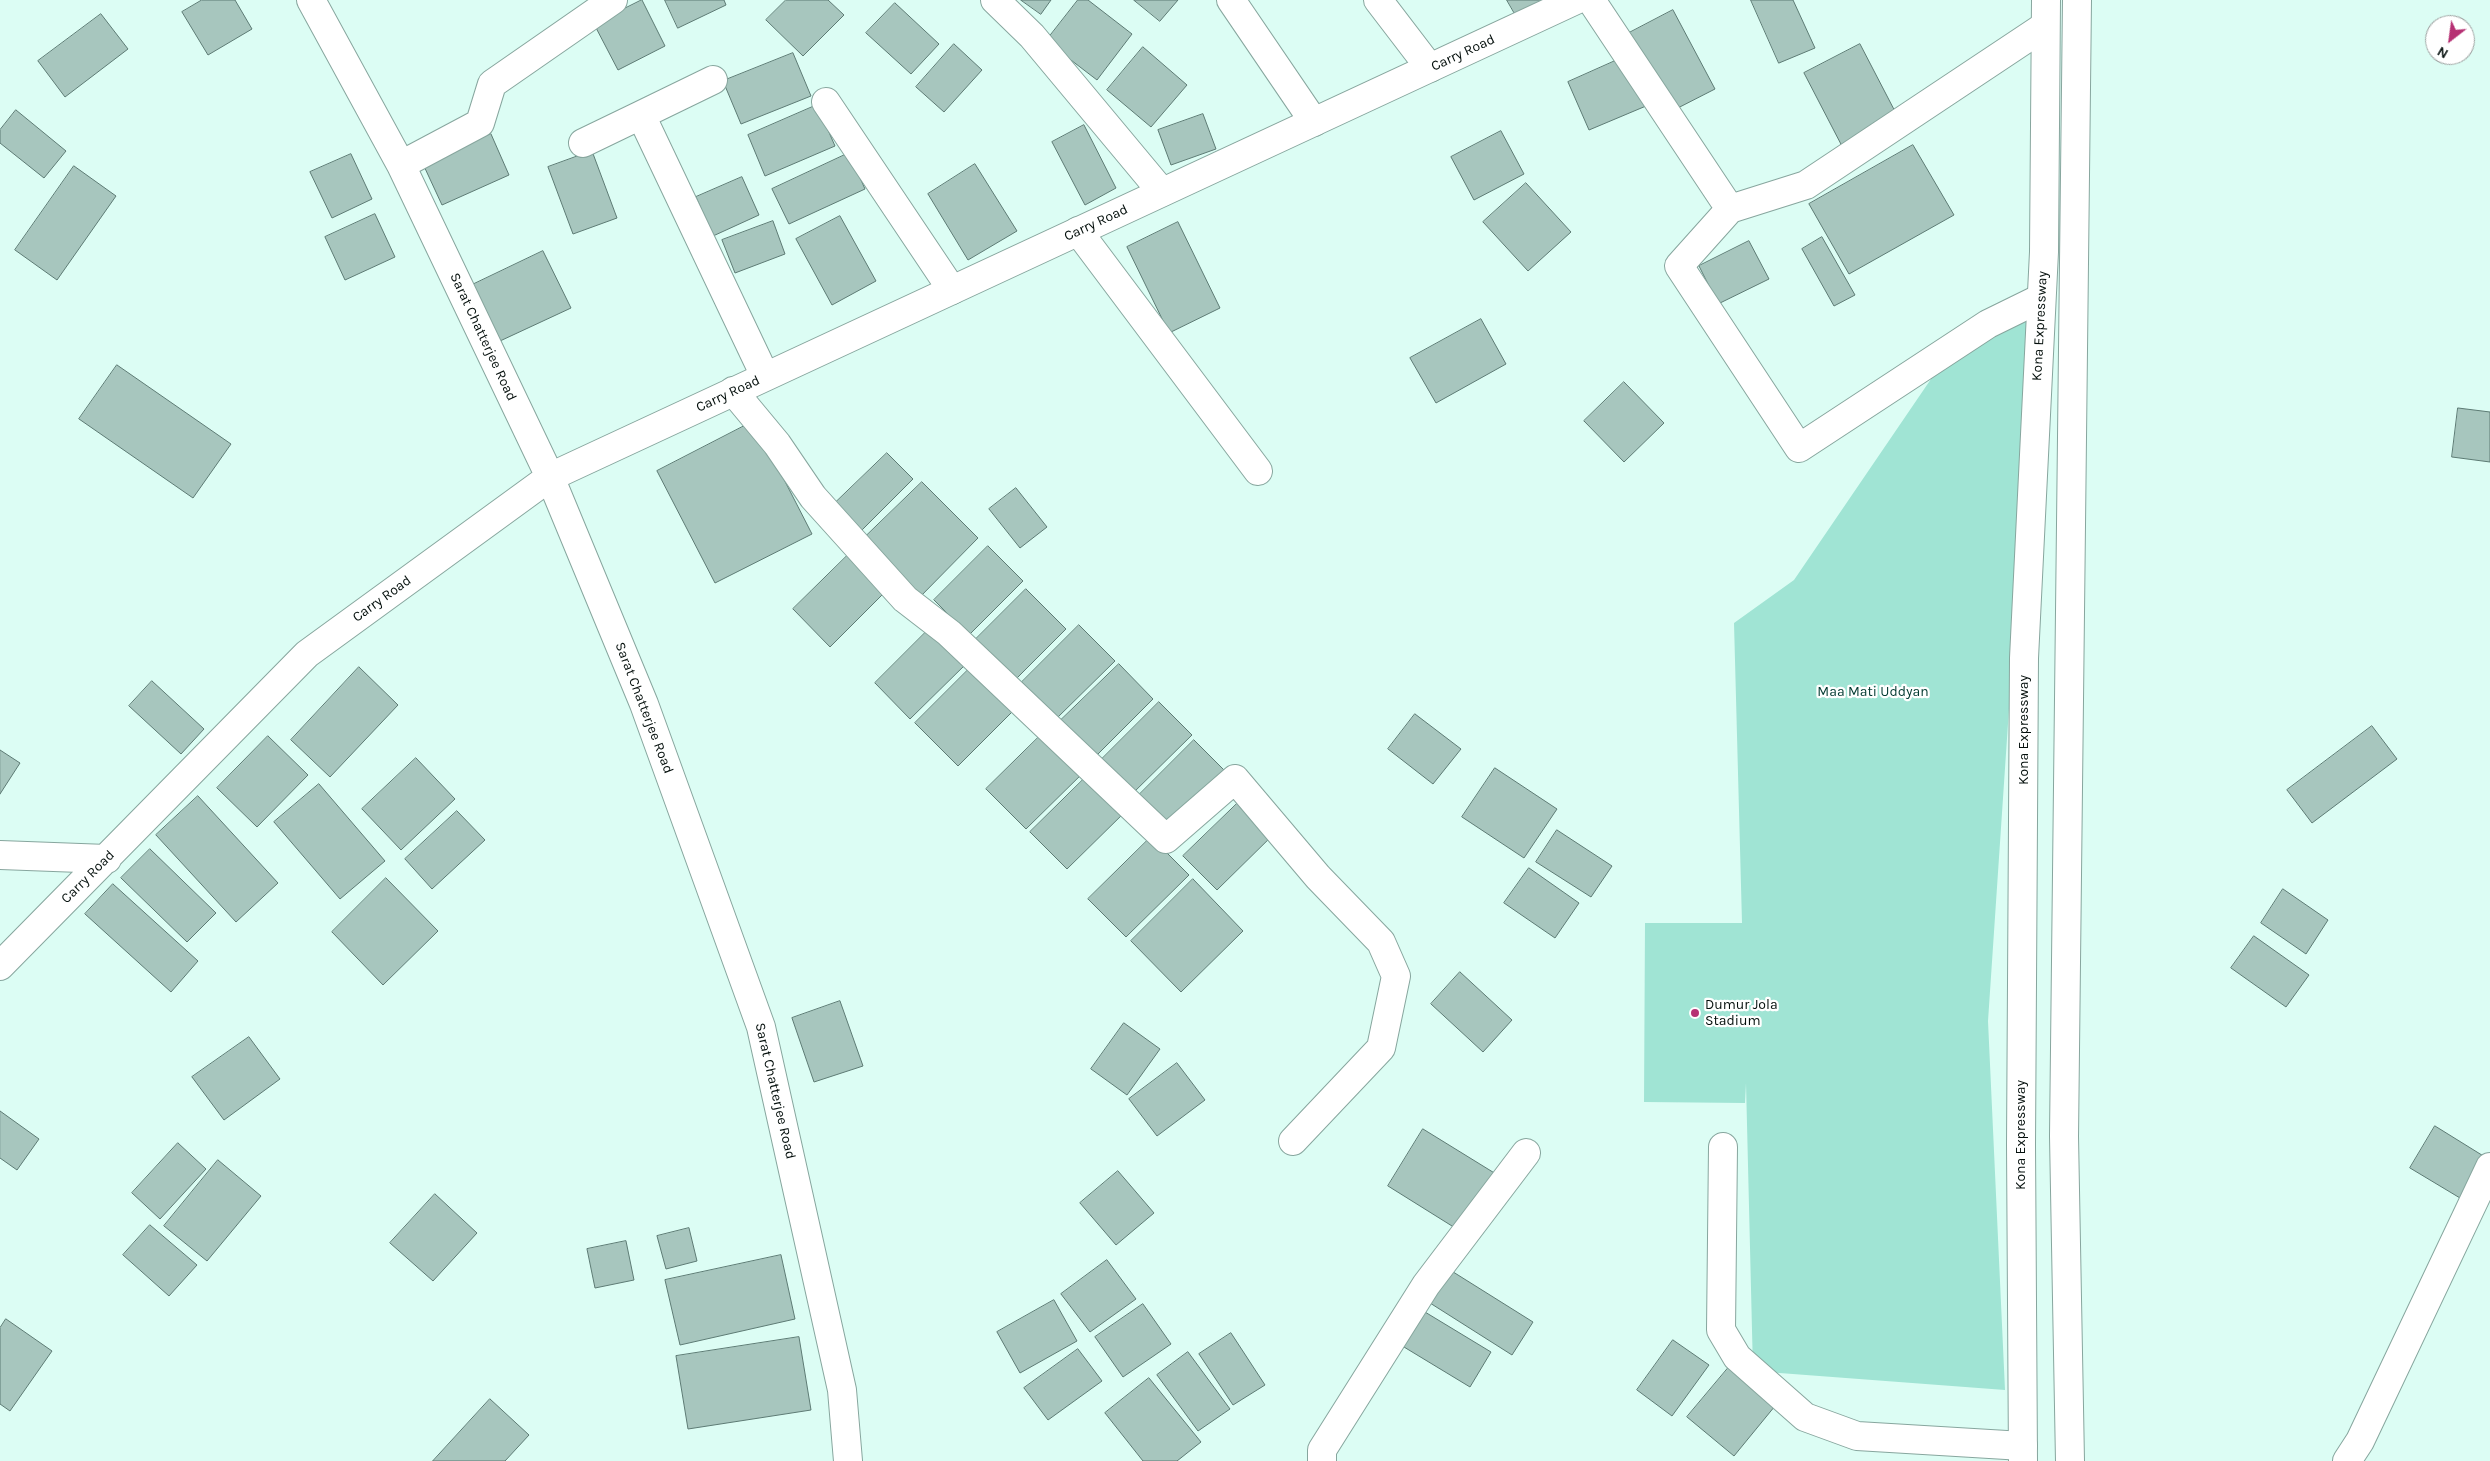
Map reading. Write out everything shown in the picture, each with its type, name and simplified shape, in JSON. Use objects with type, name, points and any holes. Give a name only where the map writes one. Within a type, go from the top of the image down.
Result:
[{"type":"main road","name":"Sarat Chatterjee Road","points":[[312,0],[401,165],[550,477],[644,704],[761,1027],[842,1390],[848,1461]]},
{"type":"main road","points":[[401,165],[480,123],[492,84],[613,0]]},
{"type":"main road","points":[[995,0],[1032,36],[1162,192]]},
{"type":"main road","points":[[1231,0],[1314,122]]},
{"type":"main road","points":[[1378,0],[1430,68]]},
{"type":"main road","name":"Carry Road","points":[[0,966],[307,654],[550,477],[1576,0]]},
{"type":"main road","points":[[1590,0],[1730,209]]},
{"type":"main road","points":[[2070,1461],[2064,1136],[2077,0]]},
{"type":"main road","points":[[2041,298],[1988,324],[1799,448],[1678,266],[1730,209],[1806,186],[2045,13]]},
{"type":"main road","name":"Kona Expressway","points":[[2022,1453],[2021,1144],[2024,658],[2044,252],[2045,13]]},
{"type":"main road","points":[[583,143],[713,80]]},
{"type":"main road","points":[[826,102],[952,290]]},
{"type":"main road","points":[[641,115],[766,376]]},
{"type":"main road","points":[[1078,231],[1258,472]]},
{"type":"main road","points":[[733,391],[777,444],[813,497],[904,599],[949,633],[1166,838],[1235,779],[1318,877],[1382,942],[1396,976],[1381,1048],[1294,1140]]},
{"type":"main road","points":[[0,855],[107,858]]},
{"type":"main road","points":[[1723,1147],[1721,1330],[1737,1357],[1805,1417],[1858,1436],[2022,1453]]},
{"type":"main road","points":[[1322,1461],[1322,1450],[1426,1285],[1526,1153]]},
{"type":"main road","points":[[2347,1461],[2364,1433],[2490,1167]]},
{"type":"green space","name":"Maa Mati Uddyan","points":[[2036,307],[1988,1021],[2005,1390],[1753,1371],[1746,1083],[1745,1103],[1644,1102],[1645,923],[1742,923],[1734,623],[1794,580],[1946,357]]},
{"type":"building","points":[[202,0],[235,0],[252,29],[208,55],[182,12]]},
{"type":"building","points":[[642,0],[665,46],[618,70],[594,24]]},
{"type":"building","points":[[665,0],[724,0],[726,5],[678,28]]},
{"type":"building","points":[[786,0],[828,0],[844,15],[803,56],[766,20]]},
{"type":"building","points":[[1021,0],[1051,0],[1041,14]]},
{"type":"building","points":[[1078,0],[1088,0],[1132,34],[1097,80],[1046,41]]},
{"type":"building","points":[[1134,0],[1178,0],[1160,21]]},
{"type":"building","points":[[1507,0],[1550,0],[1518,19]]},
{"type":"building","points":[[1751,0],[1793,0],[1815,48],[1779,63]]},
{"type":"building","points":[[895,3],[939,44],[911,74],[866,33]]},
{"type":"building","points":[[1673,10],[1715,89],[1670,112],[1629,33]]},
{"type":"building","points":[[101,14],[128,49],[65,97],[38,61]]},
{"type":"building","points":[[954,44],[982,70],[944,112],[916,87]]},
{"type":"building","points":[[1860,44],[1900,121],[1844,150],[1804,73]]},
{"type":"building","points":[[1143,47],[1187,85],[1151,127],[1107,90]]},
{"type":"building","points":[[793,53],[811,96],[741,124],[723,81]]},
{"type":"building","points":[[1624,57],[1646,106],[1589,130],[1568,82]]},
{"type":"building","points":[[817,105],[835,146],[765,176],[748,135]]},
{"type":"building","points":[[16,110],[66,151],[44,178],[0,143],[0,130]]},
{"type":"building","points":[[1203,114],[1216,149],[1171,165],[1158,130]]},
{"type":"building","points":[[1084,125],[1116,188],[1085,205],[1052,142]]},
{"type":"building","points":[[1501,131],[1524,174],[1474,200],[1451,157]]},
{"type":"building","points":[[491,134],[509,175],[442,205],[423,164]]},
{"type":"building","points":[[1913,145],[1954,215],[1849,274],[1809,204]]},
{"type":"building","points":[[592,151],[617,218],[573,234],[548,167]]},
{"type":"building","points":[[849,153],[865,189],[789,224],[772,189]]},
{"type":"building","points":[[351,154],[372,199],[332,218],[310,172]]},
{"type":"building","points":[[975,164],[1017,231],[968,260],[928,194]]},
{"type":"building","points":[[74,166],[116,196],[57,280],[15,250]]},
{"type":"building","points":[[742,177],[759,215],[713,236],[696,197]]},
{"type":"building","points":[[1526,183],[1571,232],[1528,271],[1483,222]]},
{"type":"building","points":[[375,214],[395,257],[345,280],[325,237]]},
{"type":"building","points":[[840,216],[876,281],[832,305],[796,239]]},
{"type":"building","points":[[773,221],[785,254],[735,273],[722,240]]},
{"type":"building","points":[[1178,222],[1220,308],[1169,333],[1127,247]]},
{"type":"building","points":[[1822,237],[1855,295],[1834,306],[1802,249]]},
{"type":"building","points":[[1749,241],[1769,279],[1718,304],[1699,266]]},
{"type":"building","points":[[543,251],[571,308],[500,341],[472,285]]},
{"type":"building","points":[[1481,319],[1506,364],[1436,403],[1410,358]]},
{"type":"building","points":[[117,365],[231,444],[193,498],[79,419]]},
{"type":"building","points":[[1624,382],[1664,423],[1624,462],[1584,421]]},
{"type":"building","points":[[2458,408],[2490,412],[2490,462],[2452,457]]},
{"type":"building","points":[[754,421],[812,534],[715,583],[657,471]]},
{"type":"building","points":[[887,453],[913,479],[859,533],[832,506]]},
{"type":"building","points":[[922,482],[978,538],[917,600],[860,542]]},
{"type":"building","points":[[1016,488],[1047,527],[1020,548],[989,509]]},
{"type":"building","points":[[988,546],[1023,581],[969,635],[934,600]]},
{"type":"building","points":[[850,553],[887,590],[830,647],[793,609]]},
{"type":"building","points":[[1026,589],[1066,629],[1016,679],[976,639]]},
{"type":"building","points":[[1079,625],[1115,661],[1057,718],[1022,682]]},
{"type":"building","points":[[931,627],[967,663],[910,719],[875,683]]},
{"type":"building","points":[[1119,664],[1153,699],[1095,757],[1060,721]]},
{"type":"building","points":[[359,667],[398,705],[330,777],[291,740]]},
{"type":"building","points":[[971,667],[1014,710],[958,766],[915,723]]},
{"type":"building","points":[[152,681],[204,729],[181,754],[129,706]]},
{"type":"building","points":[[1159,702],[1192,735],[1130,796],[1098,763]]},
{"type":"building","points":[[1415,714],[1461,749],[1433,784],[1388,749]]},
{"type":"building","points":[[2372,726],[2397,759],[2312,823],[2287,790]]},
{"type":"building","points":[[1047,729],[1087,769],[1026,829],[986,789]]},
{"type":"building","points":[[268,736],[308,775],[257,827],[217,788]]},
{"type":"building","points":[[1194,740],[1224,770],[1163,830],[1134,800]]},
{"type":"building","points":[[0,750],[20,763],[0,794]]},
{"type":"building","points":[[416,758],[455,799],[401,850],[362,809]]},
{"type":"building","points":[[1495,768],[1557,809],[1524,858],[1462,817]]},
{"type":"building","points":[[1090,773],[1127,810],[1067,869],[1030,832]]},
{"type":"building","points":[[319,784],[385,861],[340,899],[274,822]]},
{"type":"building","points":[[198,796],[278,883],[236,922],[156,835]]},
{"type":"building","points":[[1244,797],[1278,830],[1217,890],[1183,856]]},
{"type":"building","points":[[457,811],[485,840],[432,889],[405,859]]},
{"type":"building","points":[[1557,830],[1612,866],[1591,897],[1536,862]]},
{"type":"building","points":[[1151,837],[1189,875],[1126,937],[1088,899]]},
{"type":"building","points":[[150,849],[216,913],[187,942],[121,878]]},
{"type":"building","points":[[1529,868],[1579,903],[1555,938],[1504,903]]},
{"type":"building","points":[[386,878],[438,931],[383,985],[332,932]]},
{"type":"building","points":[[1193,879],[1243,931],[1181,992],[1131,941]]},
{"type":"building","points":[[113,884],[198,961],[171,992],[85,914]]},
{"type":"building","points":[[2283,889],[2328,920],[2306,954],[2261,923]]},
{"type":"building","points":[[2254,936],[2309,975],[2286,1007],[2231,968]]},
{"type":"building","points":[[1460,972],[1512,1020],[1483,1052],[1431,1004]]},
{"type":"building","points":[[840,1001],[863,1066],[814,1082],[792,1018]]},
{"type":"building","points":[[1124,1023],[1160,1049],[1127,1095],[1091,1069]]},
{"type":"building","points":[[249,1037],[280,1079],[224,1120],[192,1077]]},
{"type":"building","points":[[1177,1063],[1205,1100],[1157,1136],[1129,1099]]},
{"type":"building","points":[[0,1111],[39,1139],[17,1170],[0,1158]]},
{"type":"building","points":[[2435,1126],[2485,1157],[2460,1198],[2410,1168]]},
{"type":"building","points":[[1423,1129],[1496,1174],[1460,1231],[1388,1186]]},
{"type":"building","points":[[178,1143],[206,1169],[160,1219],[132,1193]]},
{"type":"building","points":[[218,1160],[261,1196],[207,1261],[164,1226]]},
{"type":"building","points":[[1118,1171],[1154,1213],[1116,1245],[1080,1203]]},
{"type":"building","points":[[435,1194],[477,1233],[433,1281],[390,1243]]},
{"type":"building","points":[[150,1225],[197,1265],[169,1296],[123,1255]]},
{"type":"building","points":[[689,1228],[697,1261],[666,1269],[657,1236]]},
{"type":"building","points":[[626,1241],[634,1280],[595,1288],[587,1249]]},
{"type":"building","points":[[781,1255],[795,1319],[680,1345],[665,1280]]},
{"type":"building","points":[[1107,1260],[1136,1299],[1090,1332],[1061,1294]]},
{"type":"building","points":[[1450,1270],[1533,1322],[1512,1355],[1430,1303]]},
{"type":"building","points":[[1054,1300],[1077,1341],[1020,1373],[997,1332]]},
{"type":"building","points":[[1143,1304],[1171,1344],[1123,1377],[1095,1337]]},
{"type":"building","points":[[1420,1309],[1491,1352],[1470,1387],[1399,1344]]},
{"type":"building","points":[[6,1319],[52,1351],[10,1411],[0,1404],[0,1328]]},
{"type":"building","points":[[1231,1333],[1265,1385],[1233,1405],[1199,1354]]},
{"type":"building","points":[[799,1337],[811,1410],[688,1429],[676,1356]]},
{"type":"building","points":[[1673,1340],[1709,1365],[1672,1416],[1637,1390]]},
{"type":"building","points":[[1078,1349],[1102,1381],[1048,1420],[1024,1388]]},
{"type":"building","points":[[1188,1352],[1230,1409],[1198,1431],[1157,1375]]},
{"type":"building","points":[[1729,1367],[1775,1406],[1734,1456],[1687,1417]]},
{"type":"building","points":[[1149,1378],[1201,1442],[1177,1461],[1143,1461],[1105,1413]]},
{"type":"building","points":[[490,1399],[529,1435],[505,1461],[433,1461]]},
{"type":"place","name":"Dumur Jola Stadium","points":[[1695,1013]]}]
